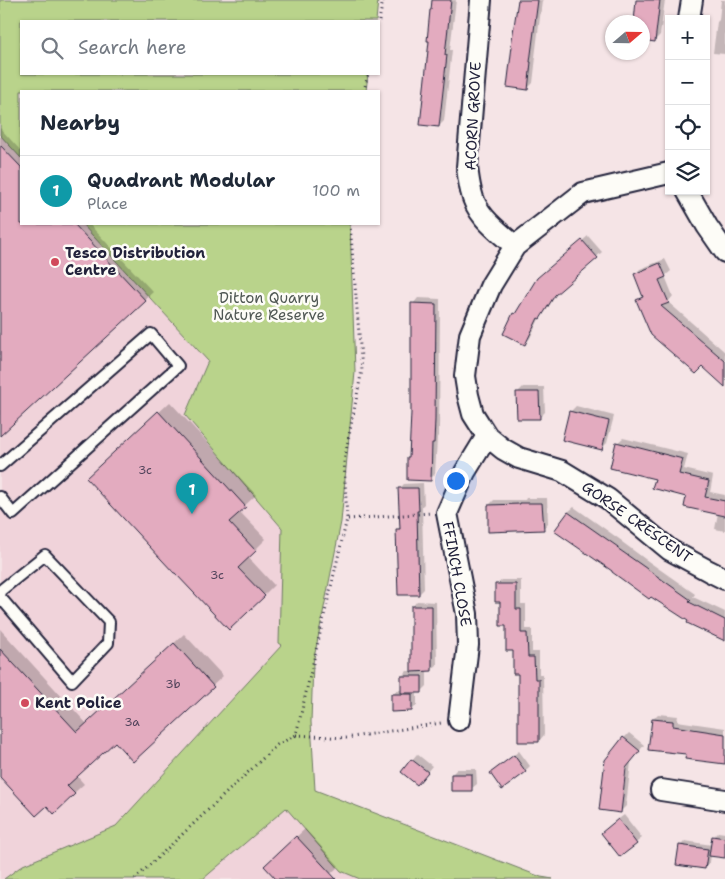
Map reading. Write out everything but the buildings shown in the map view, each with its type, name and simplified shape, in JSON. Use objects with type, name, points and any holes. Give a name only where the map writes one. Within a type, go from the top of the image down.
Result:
[{"type":"street","name":"ACORN GROVE","points":[[481,0],[467,167],[471,192],[477,209],[489,224],[515,246]]},
{"type":"street","points":[[690,15],[692,0]]},
{"type":"street","name":"GORSE CRESCENT","points":[[665,174],[583,194],[515,246],[491,285],[470,335],[466,376],[468,395],[474,414],[486,436],[502,449],[519,458],[562,471],[608,498],[670,550],[725,579]]},
{"type":"street","points":[[689,195],[725,252]]},
{"type":"street","name":"FFINCH CLOSE","points":[[459,720],[468,646],[467,614],[447,513],[465,472],[486,436]]},
{"type":"street","points":[[661,790],[725,800]]},
{"type":"lane","points":[[0,466],[151,334],[178,366],[14,514],[0,497]]},
{"type":"lane","points":[[0,591],[45,555],[109,622],[108,643],[72,681],[0,597]]},
{"type":"path","points":[[378,20],[383,0]]},
{"type":"path","points":[[364,90],[368,75]]},
{"type":"path","points":[[296,735],[347,519],[344,462],[362,370],[350,225]]},
{"type":"path","points":[[347,519],[447,513]]},
{"type":"path","points":[[135,879],[277,744],[296,735],[346,738],[459,720]]},
{"type":"shaded area","points":[[0,135],[20,157],[20,225],[83,225],[208,361],[185,415],[282,528],[311,722],[315,790],[541,877],[553,879],[0,879]]},
{"type":"green space","points":[[0,0],[378,0],[376,20],[20,20],[20,75],[368,75],[366,90],[20,90],[20,157],[0,135]]},
{"type":"green space","name":"Ditton Quarry Nature Reserve","points":[[83,225],[350,225],[355,372],[341,522],[313,663],[311,722],[315,790],[541,877],[553,879],[360,879],[341,871],[286,808],[203,879],[4,879],[23,865],[116,826],[282,645],[279,643],[282,528],[185,415],[208,361]]},
{"type":"place","name":"Tesco Distribution Centre","points":[[55,262]]},
{"type":"place","name":"Quadrant Modular","points":[[192,514]]},
{"type":"place","name":"Kent Police","points":[[25,703]]}]
